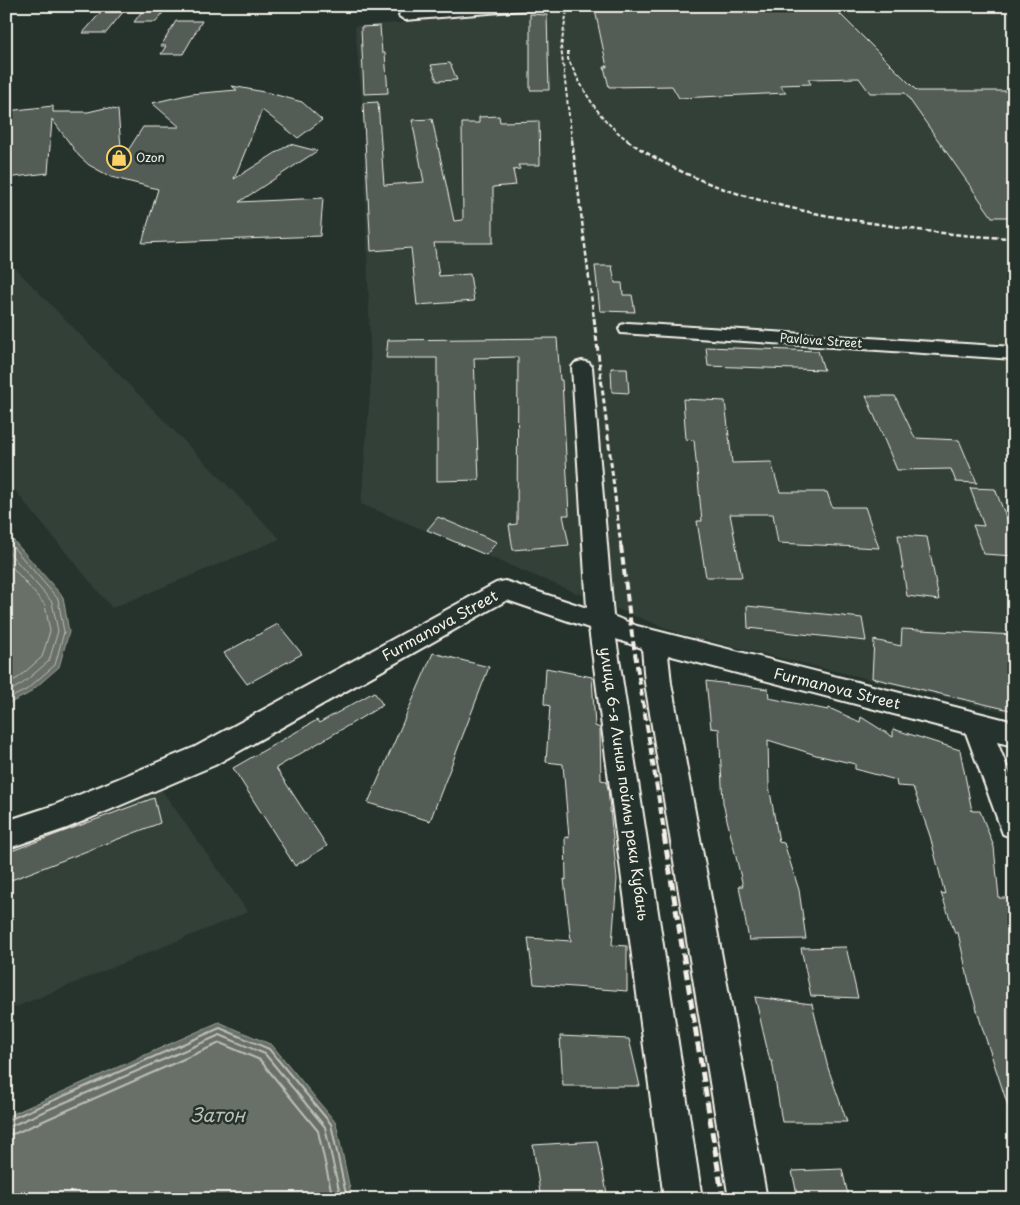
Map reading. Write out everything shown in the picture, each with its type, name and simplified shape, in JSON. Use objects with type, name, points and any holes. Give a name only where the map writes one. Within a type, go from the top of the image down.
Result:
[{"type":"street","points":[[408,6],[405,16],[536,6]]},
{"type":"street","name":"Pavlova Street","points":[[628,329],[1014,353]]},
{"type":"street","name":"улица 6-я Линия поймы реки Кубань","points":[[582,367],[602,622],[683,1199]]},
{"type":"street","name":"Furmanova Street","points":[[6,835],[56,818],[205,756],[505,590],[602,622],[632,635],[1014,734]]},
{"type":"street","points":[[654,641],[660,693],[748,1199]]},
{"type":"street","points":[[976,725],[1014,824]]},
{"type":"shaded area","points":[[416,6],[1014,6],[1014,714],[684,635],[586,597],[361,504],[371,380],[363,112],[355,26],[411,22]]},
{"type":"shaded area","points":[[6,259],[280,539],[112,608],[6,480]]},
{"type":"shaded area","points":[[161,789],[248,912],[6,1011],[6,845]]},
{"type":"water","points":[[6,532],[63,597],[69,632],[59,667],[28,694],[6,705]]},
{"type":"water","name":"Затон","points":[[219,1022],[272,1045],[336,1123],[352,1199],[6,1199],[6,1117]]},
{"type":"building","points":[[146,6],[168,6],[156,22],[134,22]]},
{"type":"building","points":[[656,6],[832,6],[917,91],[1014,91],[1014,217],[992,217],[905,93],[870,93],[859,78],[808,79],[811,84],[780,85],[786,93],[679,98],[672,86],[609,87],[604,67],[607,67],[595,10]]},
{"type":"building","points":[[101,12],[123,12],[106,33],[83,33]]},
{"type":"building","points":[[530,14],[547,15],[549,90],[530,90]]},
{"type":"building","points":[[176,21],[202,21],[183,54],[161,54],[166,46],[161,46]]},
{"type":"building","points":[[380,26],[382,53],[385,53],[388,93],[364,94],[361,27]]},
{"type":"building","points":[[450,63],[457,80],[437,81],[431,65]]},
{"type":"building","points":[[232,86],[302,102],[322,120],[298,138],[262,110],[234,179],[290,144],[317,151],[239,202],[323,198],[320,236],[142,243],[158,189],[111,177],[89,165],[79,156],[52,119],[48,173],[6,178],[6,111],[53,106],[53,112],[88,112],[105,108],[118,110],[122,160],[143,127],[180,127],[152,103],[191,94],[237,90]]},
{"type":"building","points":[[378,102],[384,185],[424,182],[412,120],[432,119],[454,221],[463,220],[462,123],[479,123],[479,117],[499,116],[500,122],[539,121],[540,165],[518,165],[520,169],[513,170],[516,185],[493,187],[493,243],[434,243],[439,276],[470,274],[474,301],[417,305],[411,248],[371,251],[363,103]]},
{"type":"building","points":[[595,266],[612,266],[615,283],[622,283],[623,295],[632,295],[635,312],[600,311]]},
{"type":"building","points":[[557,338],[560,380],[562,380],[569,515],[563,515],[569,545],[513,550],[509,525],[517,524],[518,357],[474,358],[479,480],[437,481],[437,358],[386,358],[388,340]]},
{"type":"building","points":[[706,347],[818,351],[824,370],[708,366]]},
{"type":"building","points":[[611,368],[627,368],[629,393],[612,392]]},
{"type":"building","points":[[866,396],[895,396],[915,438],[959,440],[977,483],[956,482],[951,469],[897,470]]},
{"type":"building","points":[[683,399],[725,401],[732,463],[771,462],[780,492],[827,492],[832,507],[865,507],[879,548],[778,543],[773,514],[730,514],[742,577],[706,577],[697,521],[702,521],[694,440],[686,439]]},
{"type":"building","points":[[970,488],[995,489],[1010,527],[1014,527],[1014,556],[984,554],[973,525],[984,526]]},
{"type":"building","points":[[438,517],[497,542],[486,555],[427,530]]},
{"type":"building","points":[[898,535],[927,537],[939,600],[907,596]]},
{"type":"building","points":[[747,606],[862,618],[866,641],[748,628]]},
{"type":"building","points":[[278,624],[302,654],[247,684],[224,653]]},
{"type":"building","points":[[902,629],[1014,635],[1014,711],[872,678],[874,640],[901,646]]},
{"type":"building","points":[[433,653],[489,667],[430,821],[368,803]]},
{"type":"building","points":[[546,668],[592,677],[595,726],[600,728],[601,780],[606,781],[608,789],[617,879],[612,945],[627,946],[627,991],[534,984],[528,938],[571,941],[564,879],[566,880],[565,837],[569,838],[563,764],[546,762],[550,706],[544,704]]},
{"type":"building","points":[[706,681],[768,689],[769,698],[828,710],[829,708],[860,722],[861,717],[893,737],[893,729],[960,750],[972,811],[980,811],[994,847],[999,898],[1008,898],[1014,944],[1014,1111],[1010,1112],[983,1030],[970,987],[958,933],[955,933],[941,893],[945,894],[930,836],[913,787],[897,786],[896,780],[855,769],[855,764],[816,755],[768,740],[769,786],[779,842],[784,843],[799,890],[806,939],[749,940],[739,886],[743,886],[723,803],[719,729],[711,728]]},
{"type":"building","points":[[374,692],[383,705],[276,768],[327,846],[295,866],[233,768],[317,720],[319,723]]},
{"type":"building","points":[[154,798],[160,823],[6,882],[6,853]]},
{"type":"building","points":[[846,947],[858,998],[811,996],[801,948]]},
{"type":"building","points":[[755,997],[812,1004],[828,1068],[847,1122],[782,1122],[772,1061],[770,1061]]},
{"type":"building","points":[[560,1036],[629,1039],[640,1086],[563,1086]]},
{"type":"building","points":[[597,1141],[608,1199],[541,1199],[533,1145]]},
{"type":"building","points":[[842,1169],[849,1199],[798,1199],[792,1171]]},
{"type":"railway","points":[[570,6],[567,10],[561,47],[572,141]]},
{"type":"railway","points":[[568,51],[568,59],[593,104],[608,123],[629,141]]},
{"type":"railway","points":[[572,140],[594,319]]},
{"type":"railway","points":[[627,140],[686,174],[751,198],[851,220],[917,230],[1014,238]]},
{"type":"railway","points":[[594,318],[621,547]]},
{"type":"railway","points":[[621,546],[632,635],[665,837]]},
{"type":"railway","points":[[664,835],[723,1199]]},
{"type":"place","name":"Ozon","points":[[119,158]]}]
